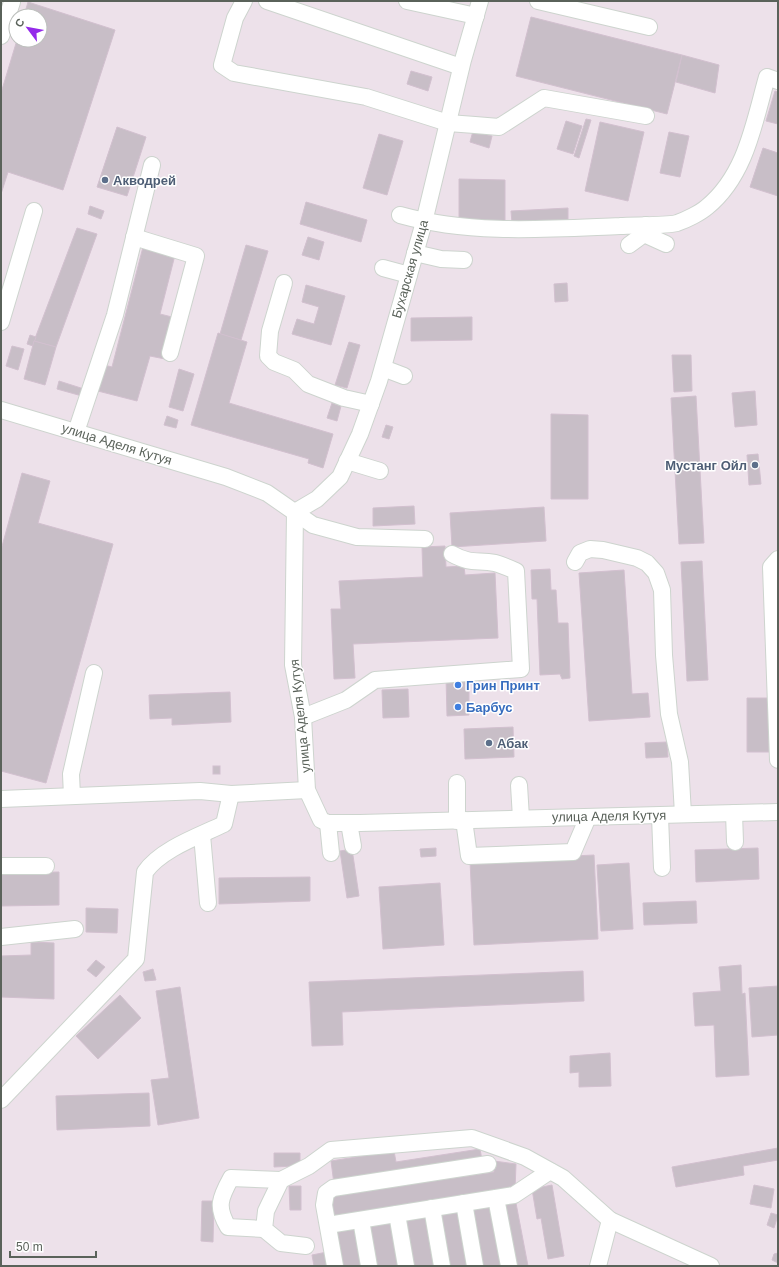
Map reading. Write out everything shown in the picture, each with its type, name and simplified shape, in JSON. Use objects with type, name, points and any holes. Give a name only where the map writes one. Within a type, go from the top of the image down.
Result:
[{"type":"street","points":[[244,1],[235,18],[222,65],[234,73],[366,97],[448,123],[499,127],[544,98],[646,116]]},
{"type":"street","points":[[267,1],[309,17],[461,67]]},
{"type":"street","points":[[407,1],[478,8]]},
{"type":"street","points":[[538,1],[649,27]]},
{"type":"street","points":[[1,36],[12,2]]},
{"type":"street","name":"Бухарская улица","points":[[295,512],[316,499],[340,477],[360,434],[371,404],[383,368],[424,222],[461,67],[478,8]]},
{"type":"street","points":[[400,215],[424,222],[521,231],[645,230],[676,223],[706,208],[730,182],[747,150],[767,77],[778,81]]},
{"type":"street","points":[[76,432],[115,315],[152,165]]},
{"type":"street","points":[[1,322],[34,211]]},
{"type":"street","points":[[645,230],[666,244]]},
{"type":"street","points":[[629,245],[645,230]]},
{"type":"street","points":[[134,237],[196,256],[170,353]]},
{"type":"street","points":[[415,253],[441,259],[464,260]]},
{"type":"street","points":[[384,268],[409,275]]},
{"type":"street","points":[[284,283],[270,331],[268,356],[274,362],[294,370],[308,384],[344,398],[371,404]]},
{"type":"street","points":[[383,368],[404,376]]},
{"type":"street","name":"улица Аделя Кутуя","points":[[1,410],[226,477],[267,493],[295,512],[293,665],[303,717],[307,790],[321,820],[328,823],[349,823],[778,812]]},
{"type":"street","points":[[347,462],[380,471]]},
{"type":"street","points":[[295,512],[313,525],[357,537],[426,539]]},
{"type":"street","points":[[575,562],[580,553],[590,549],[619,552],[647,563],[656,573],[662,590],[664,655],[669,714],[680,762],[683,814]]},
{"type":"street","points":[[303,717],[346,700],[376,680],[521,669],[516,571],[495,563],[476,563],[452,554]]},
{"type":"street","points":[[778,559],[771,567],[778,760]]},
{"type":"street","points":[[72,796],[71,774],[94,673]]},
{"type":"street","points":[[457,783],[460,821],[469,856],[573,852],[588,817]]},
{"type":"street","points":[[1,799],[72,796],[199,784],[231,794],[307,790]]},
{"type":"street","points":[[519,785],[521,818]]},
{"type":"street","points":[[1,1100],[136,959],[145,872],[152,863],[165,854],[224,824],[231,794]]},
{"type":"street","points":[[734,813],[735,842]]},
{"type":"street","points":[[660,816],[662,868]]},
{"type":"street","points":[[328,823],[331,853]]},
{"type":"street","points":[[349,823],[353,846]]},
{"type":"street","points":[[202,835],[208,903]]},
{"type":"street","points":[[1,866],[46,866]]},
{"type":"street","points":[[1,937],[75,929]]},
{"type":"street","points":[[306,1246],[281,1243],[264,1229],[228,1227],[220,1215],[220,1196],[231,1178],[281,1180],[309,1166],[331,1150],[472,1138],[525,1157],[563,1178],[610,1220],[711,1266]]},
{"type":"street","points":[[335,1266],[324,1204],[326,1193],[333,1188],[488,1164]]},
{"type":"street","points":[[328,1225],[514,1195],[550,1171]]},
{"type":"street","points":[[264,1229],[266,1211],[281,1180]]},
{"type":"street","points":[[496,1198],[509,1266]]},
{"type":"street","points":[[464,1203],[475,1266]]},
{"type":"street","points":[[432,1208],[442,1266]]},
{"type":"street","points":[[397,1214],[406,1266]]},
{"type":"street","points":[[361,1220],[369,1266]]},
{"type":"street","points":[[598,1266],[610,1220]]},
{"type":"building","points":[[28,2],[47,8],[26,8]]},
{"type":"building","points":[[48,8],[115,30],[63,190],[8,172],[1,194],[1,93],[15,48],[48,48]]},
{"type":"building","points":[[531,17],[682,55],[667,114],[516,76]]},
{"type":"building","points":[[682,55],[719,65],[715,93],[676,82]]},
{"type":"building","points":[[411,71],[432,77],[428,91],[407,84]]},
{"type":"building","points":[[775,91],[778,92],[778,124],[766,121]]},
{"type":"building","points":[[586,119],[591,120],[579,158],[574,156]]},
{"type":"building","points":[[566,121],[582,126],[573,154],[557,149]]},
{"type":"building","points":[[600,122],[644,132],[628,201],[585,191]]},
{"type":"building","points":[[117,127],[146,137],[127,196],[97,187]]},
{"type":"building","points":[[473,131],[492,136],[489,148],[470,142]]},
{"type":"building","points":[[669,132],[689,136],[680,177],[660,173]]},
{"type":"building","points":[[379,134],[403,141],[387,195],[363,188]]},
{"type":"building","points":[[763,148],[778,153],[778,196],[750,187]]},
{"type":"building","points":[[459,179],[505,180],[505,222],[459,221]]},
{"type":"building","points":[[306,202],[367,220],[361,242],[300,224]]},
{"type":"building","points":[[90,206],[104,211],[101,219],[88,214]]},
{"type":"building","points":[[568,208],[568,220],[512,223],[511,211]]},
{"type":"building","points":[[77,228],[97,234],[56,347],[34,341]]},
{"type":"building","points":[[308,237],[324,242],[319,260],[302,255]]},
{"type":"building","points":[[246,245],[268,251],[241,340],[220,334]]},
{"type":"building","points":[[143,247],[175,255],[160,314],[176,318],[165,359],[150,356],[137,401],[94,390],[100,364],[112,367]]},
{"type":"building","points":[[567,283],[568,301],[555,302],[554,284]]},
{"type":"building","points":[[306,285],[345,296],[331,345],[292,334],[297,319],[314,324],[319,307],[302,302]]},
{"type":"building","points":[[472,317],[472,340],[411,341],[411,318]]},
{"type":"building","points":[[218,333],[247,342],[229,403],[333,434],[323,468],[308,463],[309,459],[191,425]]},
{"type":"building","points":[[30,335],[36,337],[33,346],[27,344]]},
{"type":"building","points":[[34,341],[56,347],[45,385],[24,379]]},
{"type":"building","points":[[349,342],[360,345],[347,388],[335,385]]},
{"type":"building","points":[[12,346],[24,349],[18,370],[6,366]]},
{"type":"building","points":[[672,355],[691,355],[692,391],[674,392]]},
{"type":"building","points":[[179,369],[194,374],[183,411],[169,407]]},
{"type":"building","points":[[59,381],[84,389],[82,396],[57,389]]},
{"type":"building","points":[[755,391],[757,425],[735,427],[732,393]]},
{"type":"building","points":[[696,396],[704,543],[679,544],[671,398]]},
{"type":"building","points":[[332,403],[341,406],[337,421],[327,418]]},
{"type":"building","points":[[551,414],[588,415],[588,499],[551,499]]},
{"type":"building","points":[[167,416],[178,420],[176,428],[164,425]]},
{"type":"building","points":[[386,425],[393,427],[389,439],[382,437]]},
{"type":"building","points":[[758,454],[761,484],[749,485],[747,455]]},
{"type":"building","points":[[22,473],[50,481],[38,523],[113,544],[46,783],[1,771],[1,550]]},
{"type":"building","points":[[414,506],[415,524],[373,526],[373,508]]},
{"type":"building","points":[[544,507],[546,541],[452,547],[450,513]]},
{"type":"building","points":[[445,546],[446,567],[464,566],[465,575],[495,573],[498,638],[353,644],[355,678],[334,679],[331,609],[341,609],[339,581],[423,577],[422,547]]},
{"type":"building","points":[[702,561],[708,680],[687,681],[681,562]]},
{"type":"building","points":[[550,569],[551,590],[556,590],[558,623],[568,623],[570,678],[562,679],[560,674],[540,675],[537,599],[532,599],[531,570]]},
{"type":"building","points":[[624,570],[632,694],[648,693],[650,717],[589,721],[579,573]]},
{"type":"building","points":[[469,676],[469,715],[447,716],[446,677]]},
{"type":"building","points":[[408,689],[409,717],[383,718],[382,690]]},
{"type":"building","points":[[230,692],[231,722],[172,725],[172,718],[150,719],[149,695]]},
{"type":"building","points":[[747,698],[768,698],[769,752],[747,752]]},
{"type":"building","name":"Абак","points":[[513,727],[514,757],[465,759],[464,729]]},
{"type":"building","points":[[667,742],[668,757],[646,758],[645,743]]},
{"type":"building","points":[[213,766],[220,766],[220,774],[213,774]]},
{"type":"building","points":[[436,848],[436,856],[421,857],[420,849]]},
{"type":"building","points":[[758,848],[759,879],[696,882],[695,850]]},
{"type":"building","points":[[352,849],[359,896],[347,898],[340,851]]},
{"type":"building","points":[[594,855],[598,939],[474,945],[470,861]]},
{"type":"building","points":[[629,863],[633,929],[601,931],[597,865]]},
{"type":"building","points":[[59,872],[59,905],[1,906],[1,873]]},
{"type":"building","points":[[310,877],[310,901],[219,904],[219,878]]},
{"type":"building","points":[[440,883],[444,945],[383,949],[379,887]]},
{"type":"building","points":[[696,901],[697,923],[644,925],[643,903]]},
{"type":"building","points":[[86,908],[118,909],[117,933],[86,932]]},
{"type":"building","points":[[31,942],[54,943],[54,999],[1,997],[1,956],[31,955]]},
{"type":"building","points":[[96,960],[105,967],[96,977],[87,970]]},
{"type":"building","points":[[741,965],[742,994],[745,993],[749,1075],[716,1077],[714,1025],[695,1026],[693,993],[721,991],[719,967]]},
{"type":"building","points":[[153,969],[156,980],[145,981],[143,972]]},
{"type":"building","points":[[583,971],[584,1001],[342,1012],[343,1045],[312,1046],[309,982]]},
{"type":"building","points":[[778,986],[778,1035],[752,1037],[749,988]]},
{"type":"building","points":[[180,987],[199,1118],[158,1125],[151,1080],[169,1078],[156,991]]},
{"type":"building","points":[[120,995],[141,1018],[98,1059],[76,1036]]},
{"type":"building","points":[[610,1053],[611,1086],[579,1087],[579,1072],[570,1073],[570,1056]]},
{"type":"building","points":[[149,1093],[150,1126],[57,1130],[56,1096]]},
{"type":"building","points":[[778,1148],[778,1160],[743,1166],[744,1175],[676,1187],[672,1167]]},
{"type":"building","points":[[480,1149],[482,1160],[334,1184],[331,1161],[394,1151],[396,1162]]},
{"type":"building","points":[[274,1153],[300,1153],[300,1163],[295,1166],[274,1167]]},
{"type":"building","points":[[494,1161],[516,1164],[515,1190],[332,1217],[329,1196],[494,1172]]},
{"type":"building","points":[[552,1185],[564,1256],[548,1259],[541,1218],[537,1219],[532,1189]]},
{"type":"building","points":[[754,1185],[774,1189],[771,1208],[750,1204]]},
{"type":"building","points":[[289,1186],[301,1186],[301,1210],[290,1210]]},
{"type":"building","points":[[515,1198],[528,1266],[517,1266],[504,1200]]},
{"type":"building","points":[[202,1201],[214,1201],[213,1242],[201,1241]]},
{"type":"building","points":[[493,1202],[504,1266],[481,1266],[470,1206]]},
{"type":"building","points":[[459,1209],[469,1266],[449,1266],[439,1213]]},
{"type":"building","points":[[771,1213],[778,1215],[774,1228],[767,1225]]},
{"type":"building","points":[[427,1215],[437,1266],[414,1266],[405,1219]]},
{"type":"building","points":[[392,1220],[399,1266],[375,1266],[368,1224]]},
{"type":"building","points":[[357,1226],[364,1266],[341,1266],[335,1229]]},
{"type":"building","points":[[327,1252],[330,1266],[314,1266],[312,1255]]},
{"type":"building","points":[[778,1253],[778,1263],[772,1260],[774,1254]]},
{"type":"place","name":"Акводрей","points":[[105,180]]},
{"type":"place","name":"Мустанг Ойл","points":[[755,465]]},
{"type":"place","name":"Грин Принт","points":[[458,685]]},
{"type":"place","name":"Барбус","points":[[458,707]]},
{"type":"place","name":"Абак","points":[[489,743]]}]
